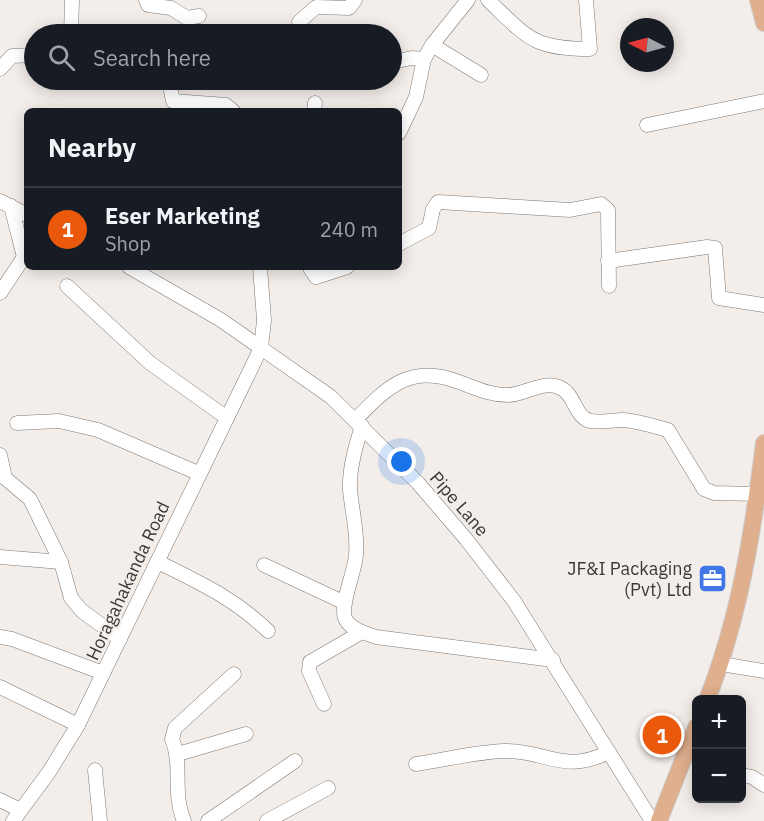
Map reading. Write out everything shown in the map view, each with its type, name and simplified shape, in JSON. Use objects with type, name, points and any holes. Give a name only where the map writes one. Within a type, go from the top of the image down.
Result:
[{"type":"main road","points":[[758,0],[764,23]]},
{"type":"main road","points":[[709,695],[721,664],[740,600],[764,442]]},
{"type":"main road","points":[[659,821],[692,743]]},
{"type":"street","points":[[71,24],[72,0]]},
{"type":"street","points":[[146,0],[148,5],[154,8],[171,8],[187,18],[199,16]]},
{"type":"street","points":[[299,22],[316,8],[349,8],[355,0]]},
{"type":"street","points":[[402,127],[416,97],[424,59],[432,45],[468,0]]},
{"type":"street","points":[[488,0],[538,44],[561,49],[590,49],[586,0]]},
{"type":"street","points":[[432,45],[481,75]]},
{"type":"street","points":[[0,69],[12,56],[24,55]]},
{"type":"street","points":[[402,60],[424,59]]},
{"type":"street","points":[[170,90],[172,101],[226,105],[229,108]]},
{"type":"street","points":[[647,125],[764,101]]},
{"type":"street","points":[[3,201],[24,212]]},
{"type":"street","points":[[0,293],[24,256],[3,201]]},
{"type":"street","points":[[402,242],[429,228],[433,209],[438,202],[570,210],[601,204],[608,210],[609,286]]},
{"type":"street","points":[[608,261],[706,247],[715,248],[719,298],[764,304]]},
{"type":"street","name":"Pipe Lane","points":[[134,270],[221,320],[331,397],[359,422],[466,539],[514,601],[652,821]]},
{"type":"street","points":[[260,270],[264,320],[261,348]]},
{"type":"street","points":[[312,270],[316,277],[322,277],[340,270]]},
{"type":"street","points":[[67,286],[150,363],[227,418]]},
{"type":"street","name":"Horagahakanda Road","points":[[16,816],[49,772],[78,726],[158,562],[198,473],[261,348]]},
{"type":"street","points":[[553,660],[376,637],[350,626],[345,618],[343,603],[351,583],[357,553],[350,487],[355,447],[359,422],[383,391],[401,380],[417,375],[450,379],[492,394],[511,395],[549,384],[565,390],[572,398],[580,415],[589,421],[623,420],[668,430],[704,489],[714,493],[757,494]]},
{"type":"street","points":[[17,423],[59,421],[98,430],[198,473]]},
{"type":"street","points":[[0,455],[2,478],[30,499],[61,562],[71,598],[82,611],[120,639]]},
{"type":"street","points":[[0,557],[61,562]]},
{"type":"street","points":[[158,562],[221,593],[245,609],[268,631]]},
{"type":"street","points":[[264,565],[343,603]]},
{"type":"street","points":[[324,704],[309,671],[310,662],[363,632]]},
{"type":"street","points":[[0,637],[12,639],[104,673]]},
{"type":"street","points":[[721,664],[764,671]]},
{"type":"street","points":[[184,821],[177,806],[178,754],[172,739],[175,728],[234,674]]},
{"type":"street","points":[[0,687],[78,726]]},
{"type":"street","points":[[178,754],[246,735]]},
{"type":"street","points":[[416,764],[505,751],[572,762],[590,760],[609,752]]},
{"type":"street","points":[[208,821],[295,761]]},
{"type":"street","points":[[95,770],[100,821]]},
{"type":"street","points":[[746,776],[752,777],[764,785]]},
{"type":"street","points":[[267,821],[328,788]]},
{"type":"street","points":[[0,800],[16,816]]},
{"type":"place","name":"JF&I Packaging (Pvt) Ltd","points":[[713,579]]},
{"type":"place","name":"Eser Marketing","points":[[662,735]]}]
